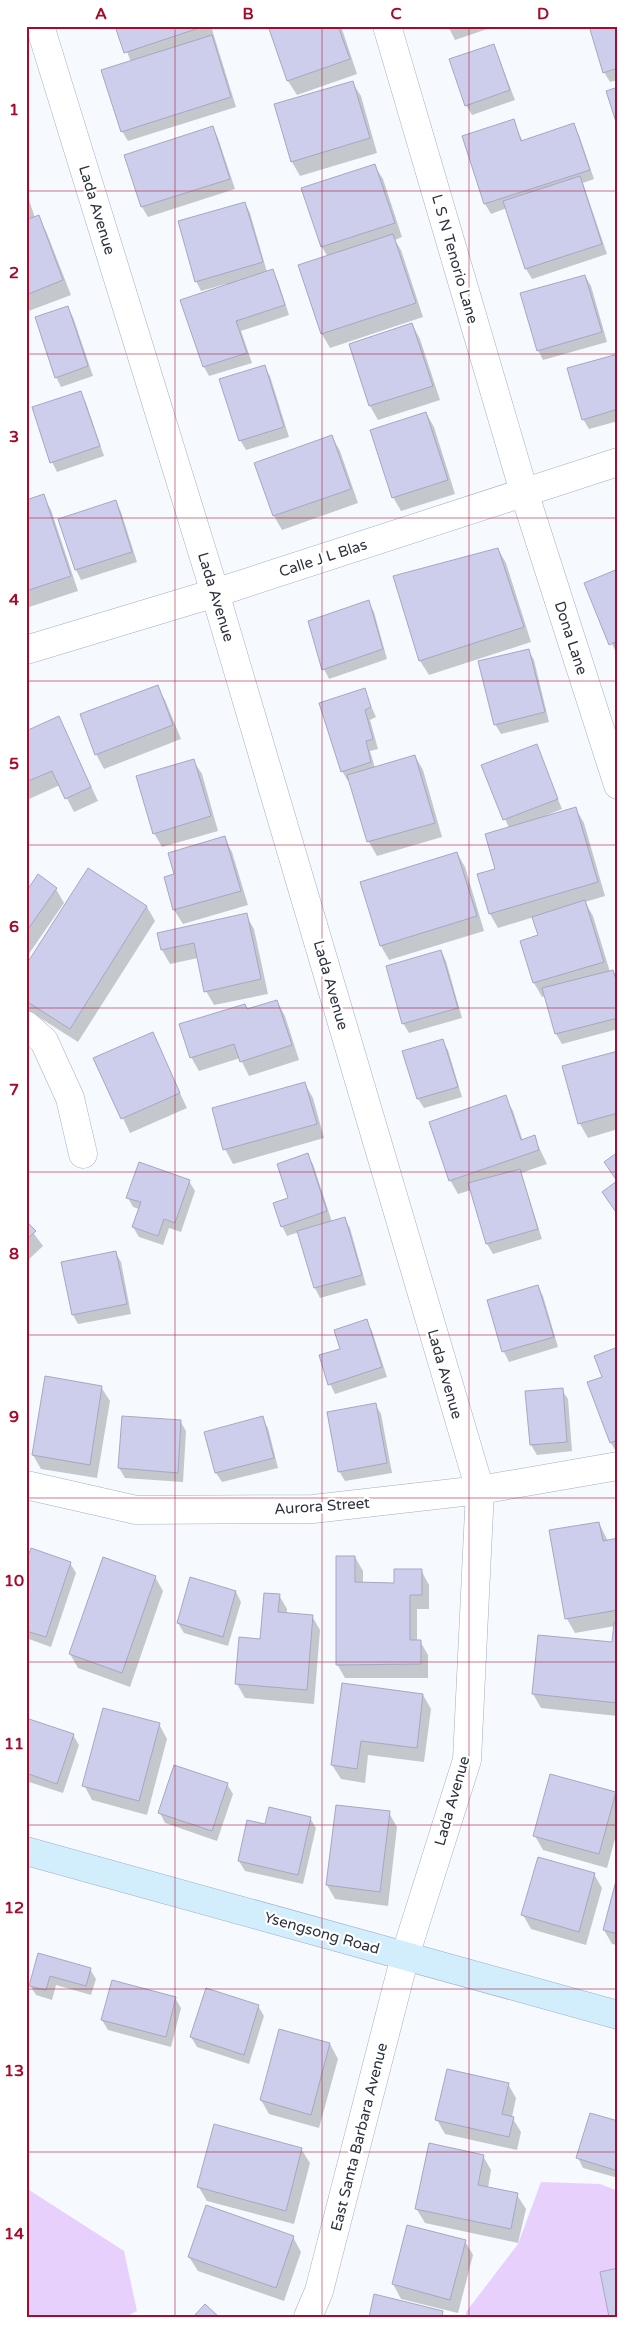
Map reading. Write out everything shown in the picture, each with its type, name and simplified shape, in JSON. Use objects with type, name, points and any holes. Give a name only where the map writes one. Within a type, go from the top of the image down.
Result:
[{"type":"main road","name":"Ysengsong Road","points":[[26,1851],[618,2015]]},
{"type":"street","name":"Lada Avenue","points":[[40,26],[215,593],[480,1490],[466,1760],[405,1956]]},
{"type":"street","name":"L S N Tenorio Lane","points":[[387,26],[524,492]]},
{"type":"street","name":"Calle J L Blas","points":[[26,650],[215,593],[618,462]]},
{"type":"street","name":"Dona Lane","points":[[524,492],[618,785]]},
{"type":"street","points":[[26,1024],[44,1040],[70,1098],[83,1154]]},
{"type":"street","name":"Aurora Street","points":[[26,1485],[136,1510],[313,1509],[480,1490],[618,1466]]},
{"type":"street","name":"East Santa Barbara Avenue","points":[[308,2317],[319,2291],[405,1956]]},
{"type":"shaded area","points":[[541,2182],[600,2184],[618,2191],[618,2317],[466,2317],[466,2312],[518,2244]]},
{"type":"shaded area","points":[[26,2188],[124,2251],[137,2311],[126,2317],[26,2317]]},
{"type":"building","points":[[115,26],[205,26],[124,53]]},
{"type":"building","points":[[268,26],[338,26],[350,59],[287,81]]},
{"type":"building","points":[[589,26],[618,26],[618,68],[603,73]]},
{"type":"building","points":[[212,35],[231,97],[121,132],[101,70]]},
{"type":"building","points":[[494,44],[510,90],[465,106],[449,59]]},
{"type":"building","points":[[353,81],[370,138],[291,162],[274,104]]},
{"type":"building","points":[[618,87],[618,128],[606,91]]},
{"type":"building","points":[[514,119],[521,141],[574,123],[590,170],[484,204],[462,136]]},
{"type":"building","points":[[213,126],[230,179],[141,207],[124,155]]},
{"type":"building","points":[[375,164],[395,223],[321,247],[301,188]]},
{"type":"building","points":[[580,176],[602,244],[525,269],[503,201]]},
{"type":"building","points":[[245,202],[263,262],[195,282],[178,221]]},
{"type":"building","points":[[39,215],[63,280],[26,295],[26,220]]},
{"type":"building","points":[[393,234],[416,303],[321,334],[298,265]]},
{"type":"building","points":[[273,269],[285,305],[236,321],[247,353],[203,367],[180,300]]},
{"type":"building","points":[[585,275],[602,332],[537,351],[520,293]]},
{"type":"building","points":[[68,306],[88,366],[55,378],[35,317]]},
{"type":"building","points":[[412,323],[433,386],[369,406],[349,344]]},
{"type":"building","points":[[618,354],[618,409],[582,420],[567,368]]},
{"type":"building","points":[[265,365],[284,427],[239,441],[219,379]]},
{"type":"building","points":[[81,391],[100,446],[50,463],[32,407]]},
{"type":"building","points":[[426,412],[448,480],[392,498],[370,430]]},
{"type":"building","points":[[332,435],[351,489],[273,516],[254,463]]},
{"type":"building","points":[[44,494],[71,576],[26,591],[26,500]]},
{"type":"building","points":[[116,500],[132,552],[75,570],[58,519]]},
{"type":"building","points":[[498,548],[524,627],[419,661],[393,576]]},
{"type":"building","points":[[618,569],[618,641],[609,645],[584,583]]},
{"type":"building","points":[[369,600],[383,649],[322,670],[308,621]]},
{"type":"building","points":[[529,649],[545,712],[494,725],[478,661]]},
{"type":"building","points":[[158,685],[173,725],[95,755],[80,714]]},
{"type":"building","points":[[365,688],[371,707],[365,710],[373,739],[366,741],[371,762],[341,772],[319,703]]},
{"type":"building","points":[[59,716],[91,787],[65,799],[52,771],[26,782],[26,731]]},
{"type":"building","points":[[537,744],[558,799],[503,820],[481,765]]},
{"type":"building","points":[[415,755],[435,823],[367,842],[347,775]]},
{"type":"building","points":[[194,759],[211,816],[153,834],[136,776]]},
{"type":"building","points":[[576,807],[598,882],[489,914],[477,874],[495,869],[485,834]]},
{"type":"building","points":[[225,836],[241,891],[173,910],[164,877],[174,874],[168,853]]},
{"type":"building","points":[[457,852],[477,916],[380,946],[360,882]]},
{"type":"building","points":[[88,868],[147,906],[70,1029],[26,1001],[26,965]]},
{"type":"building","points":[[38,874],[57,888],[26,932],[26,892]]},
{"type":"building","points":[[585,900],[604,962],[533,983],[520,941],[538,935],[532,917]]},
{"type":"building","points":[[247,913],[261,979],[204,992],[194,943],[161,950],[157,933]]},
{"type":"building","points":[[441,950],[458,1008],[402,1024],[386,966]]},
{"type":"building","points":[[613,970],[618,987],[618,1018],[555,1034],[542,988]]},
{"type":"building","points":[[277,1000],[292,1045],[240,1062],[234,1044],[190,1058],[179,1024],[245,1004],[247,1009]]},
{"type":"building","points":[[153,1032],[180,1093],[121,1119],[93,1058]]},
{"type":"building","points":[[443,1039],[458,1087],[417,1099],[402,1051]]},
{"type":"building","points":[[618,1051],[618,1113],[578,1124],[562,1066]]},
{"type":"building","points":[[305,1082],[317,1124],[223,1150],[212,1108]]},
{"type":"building","points":[[506,1095],[521,1140],[535,1135],[539,1150],[449,1181],[429,1122]]},
{"type":"building","points":[[618,1152],[618,1215],[602,1192],[617,1181],[604,1162]]},
{"type":"building","points":[[308,1153],[327,1211],[281,1227],[273,1203],[288,1198],[277,1164]]},
{"type":"building","points":[[139,1162],[190,1180],[175,1223],[164,1219],[158,1236],[132,1227],[141,1202],[126,1198]]},
{"type":"building","points":[[520,1169],[538,1229],[486,1244],[468,1183]]},
{"type":"building","points":[[345,1217],[362,1275],[314,1288],[297,1231]]},
{"type":"building","points":[[26,1221],[36,1231],[26,1240]]},
{"type":"building","points":[[116,1251],[127,1304],[72,1315],[61,1262]]},
{"type":"building","points":[[538,1285],[554,1337],[502,1352],[487,1300]]},
{"type":"building","points":[[367,1319],[382,1367],[328,1385],[319,1355],[340,1349],[334,1330]]},
{"type":"building","points":[[618,1347],[618,1440],[610,1443],[587,1382],[602,1377],[594,1356]]},
{"type":"building","points":[[45,1376],[102,1386],[90,1465],[32,1455]]},
{"type":"building","points":[[563,1388],[567,1442],[530,1445],[525,1391]]},
{"type":"building","points":[[376,1403],[387,1463],[338,1472],[327,1412]]},
{"type":"building","points":[[122,1416],[181,1420],[178,1473],[118,1468]]},
{"type":"building","points":[[263,1416],[274,1458],[215,1473],[204,1432]]},
{"type":"building","points":[[599,1522],[603,1541],[618,1538],[618,1610],[565,1619],[549,1530]]},
{"type":"building","points":[[31,1548],[71,1562],[46,1637],[26,1631],[26,1562]]},
{"type":"building","points":[[336,1556],[355,1556],[355,1582],[394,1583],[394,1569],[422,1569],[422,1595],[410,1595],[410,1640],[421,1640],[421,1664],[336,1665]]},
{"type":"building","points":[[103,1557],[156,1576],[122,1673],[69,1654]]},
{"type":"building","points":[[190,1577],[236,1591],[223,1637],[177,1623]]},
{"type":"building","points":[[264,1593],[280,1594],[278,1612],[313,1615],[307,1690],[235,1684],[239,1637],[260,1639]]},
{"type":"building","points":[[614,1622],[618,1622],[618,1703],[532,1694],[538,1635],[612,1642]]},
{"type":"building","points":[[342,1683],[423,1694],[417,1748],[361,1741],[357,1769],[331,1765]]},
{"type":"building","points":[[103,1708],[160,1723],[139,1801],[82,1786]]},
{"type":"building","points":[[26,1718],[74,1734],[57,1784],[26,1773]]},
{"type":"building","points":[[174,1765],[228,1783],[212,1831],[158,1813]]},
{"type":"building","points":[[550,1774],[616,1792],[599,1854],[533,1836]]},
{"type":"building","points":[[336,1805],[390,1811],[380,1892],[326,1885]]},
{"type":"building","points":[[269,1807],[311,1817],[298,1875],[238,1861],[247,1820],[265,1824]]},
{"type":"building","points":[[538,1857],[595,1873],[579,1932],[521,1915]]},
{"type":"building","points":[[618,1877],[618,1934],[603,1930]]},
{"type":"building","points":[[38,1953],[91,1968],[86,1986],[50,1976],[46,1990],[29,1986]]},
{"type":"building","points":[[112,1980],[176,1997],[166,2037],[101,2020]]},
{"type":"building","points":[[206,1988],[259,2005],[244,2055],[190,2037]]},
{"type":"building","points":[[279,2029],[330,2043],[311,2115],[260,2100]]},
{"type":"building","points":[[447,2069],[509,2083],[502,2114],[514,2117],[509,2137],[435,2120]]},
{"type":"building","points":[[590,2113],[618,2121],[618,2171],[576,2158]]},
{"type":"building","points":[[214,2124],[302,2148],[286,2211],[197,2187]]},
{"type":"building","points":[[429,2143],[484,2155],[478,2185],[518,2193],[511,2229],[415,2209]]},
{"type":"building","points":[[206,2205],[294,2236],[276,2288],[188,2257]]},
{"type":"building","points":[[407,2225],[466,2240],[450,2300],[392,2284]]},
{"type":"building","points":[[618,2268],[618,2317],[609,2317],[600,2272]]},
{"type":"building","points":[[374,2294],[443,2311],[442,2317],[369,2317]]},
{"type":"building","points":[[205,2304],[219,2317],[193,2317]]}]
